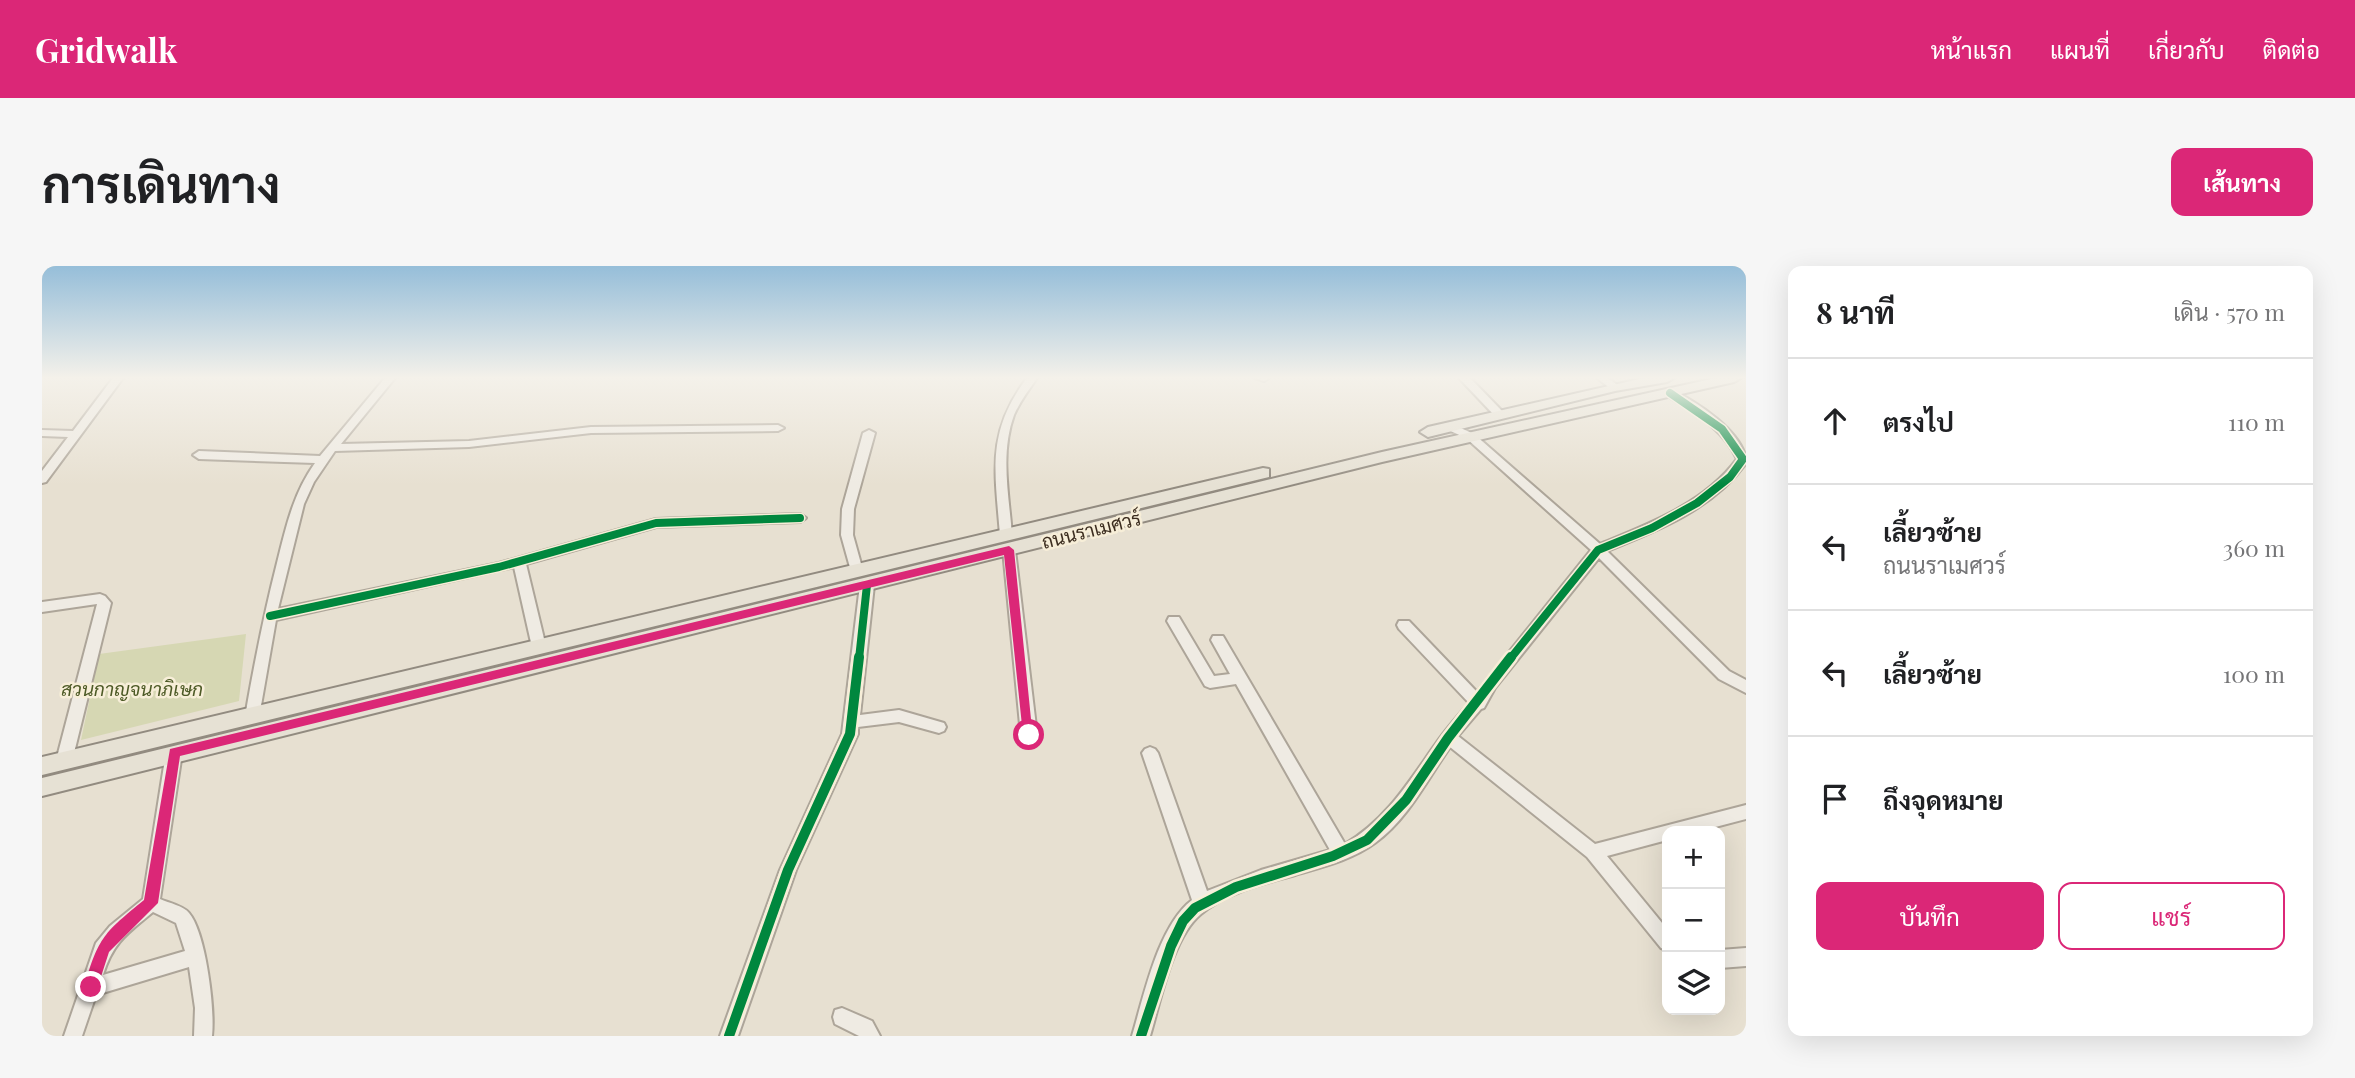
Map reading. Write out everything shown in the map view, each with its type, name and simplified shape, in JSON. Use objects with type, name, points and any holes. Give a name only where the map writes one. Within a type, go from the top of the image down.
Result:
[{"type":"main road","name":"ถนนราเมศวร์","points":[[1007,543],[1499,414]]},
{"type":"main road","name":"ถนนราเมศวร์","points":[[42,787],[862,578],[1556,414]]},
{"type":"main road","name":"ถนนราเมศวร์","points":[[42,766],[539,648],[862,578]]},
{"type":"street","points":[[42,479],[90,414]]},
{"type":"street","points":[[252,717],[270,616],[298,505],[323,460],[360,414]]},
{"type":"street","points":[[1009,414],[1000,439],[1007,543],[1029,735]]},
{"type":"street","points":[[1141,1036],[1183,921],[1202,903],[1292,867],[1352,849],[1395,815],[1449,737],[1479,704],[1490,684],[1598,550],[1653,528],[1697,503],[1730,477],[1743,459],[1737,444],[1703,414]]},
{"type":"street","points":[[1450,427],[1470,436],[1598,550],[1724,675],[1746,687]]},
{"type":"street","points":[[332,448],[469,444],[590,430],[778,428]]},
{"type":"street","points":[[42,433],[74,434]]},
{"type":"street","points":[[729,1036],[789,870],[850,734],[862,578],[847,535],[848,509],[869,433]]},
{"type":"street","points":[[200,456],[323,460]]},
{"type":"street","points":[[270,616],[519,562],[595,538],[656,523],[800,518]]},
{"type":"street","points":[[519,562],[539,648]]},
{"type":"street","points":[[42,607],[91,599],[100,599],[104,603],[64,761]]},
{"type":"street","points":[[1174,621],[1210,682],[1240,678]]},
{"type":"street","points":[[1404,625],[1479,704]]},
{"type":"street","points":[[1218,640],[1340,852]]},
{"type":"street","points":[[851,722],[899,716],[939,727]]},
{"type":"street","points":[[1449,737],[1593,852],[1662,936]]},
{"type":"street","points":[[73,1036],[103,949],[116,932],[151,903],[174,752]]},
{"type":"street","points":[[1150,753],[1202,903]]},
{"type":"street","points":[[1693,826],[1746,812]]},
{"type":"street","points":[[1593,852],[1662,834]]},
{"type":"street","points":[[151,903],[182,917],[204,990],[206,1016],[203,1036]]},
{"type":"street","points":[[91,987],[194,957]]},
{"type":"street","points":[[1725,959],[1746,957]]},
{"type":"street","points":[[842,1017],[865,1028],[871,1036]]},
{"type":"green space","name":"สวนกาญจนาภิเษก","points":[[246,634],[239,701],[81,740],[99,654]]},
{"type":"cycle path","points":[[1141,1036],[1171,946],[1183,921],[1195,908],[1236,887],[1333,856],[1367,840],[1406,800],[1448,738],[1598,550],[1652,528],[1697,503],[1730,477],[1743,459],[1738,448],[1722,429],[1702,414]]},
{"type":"cycle path","points":[[270,616],[499,567],[656,523],[800,518]]},
{"type":"cycle path","points":[[729,1036],[788,870],[850,734],[867,585]]},
{"type":"route","points":[[91,987],[103,949],[116,932],[151,903],[174,752],[1009,550],[1029,735]]}]
